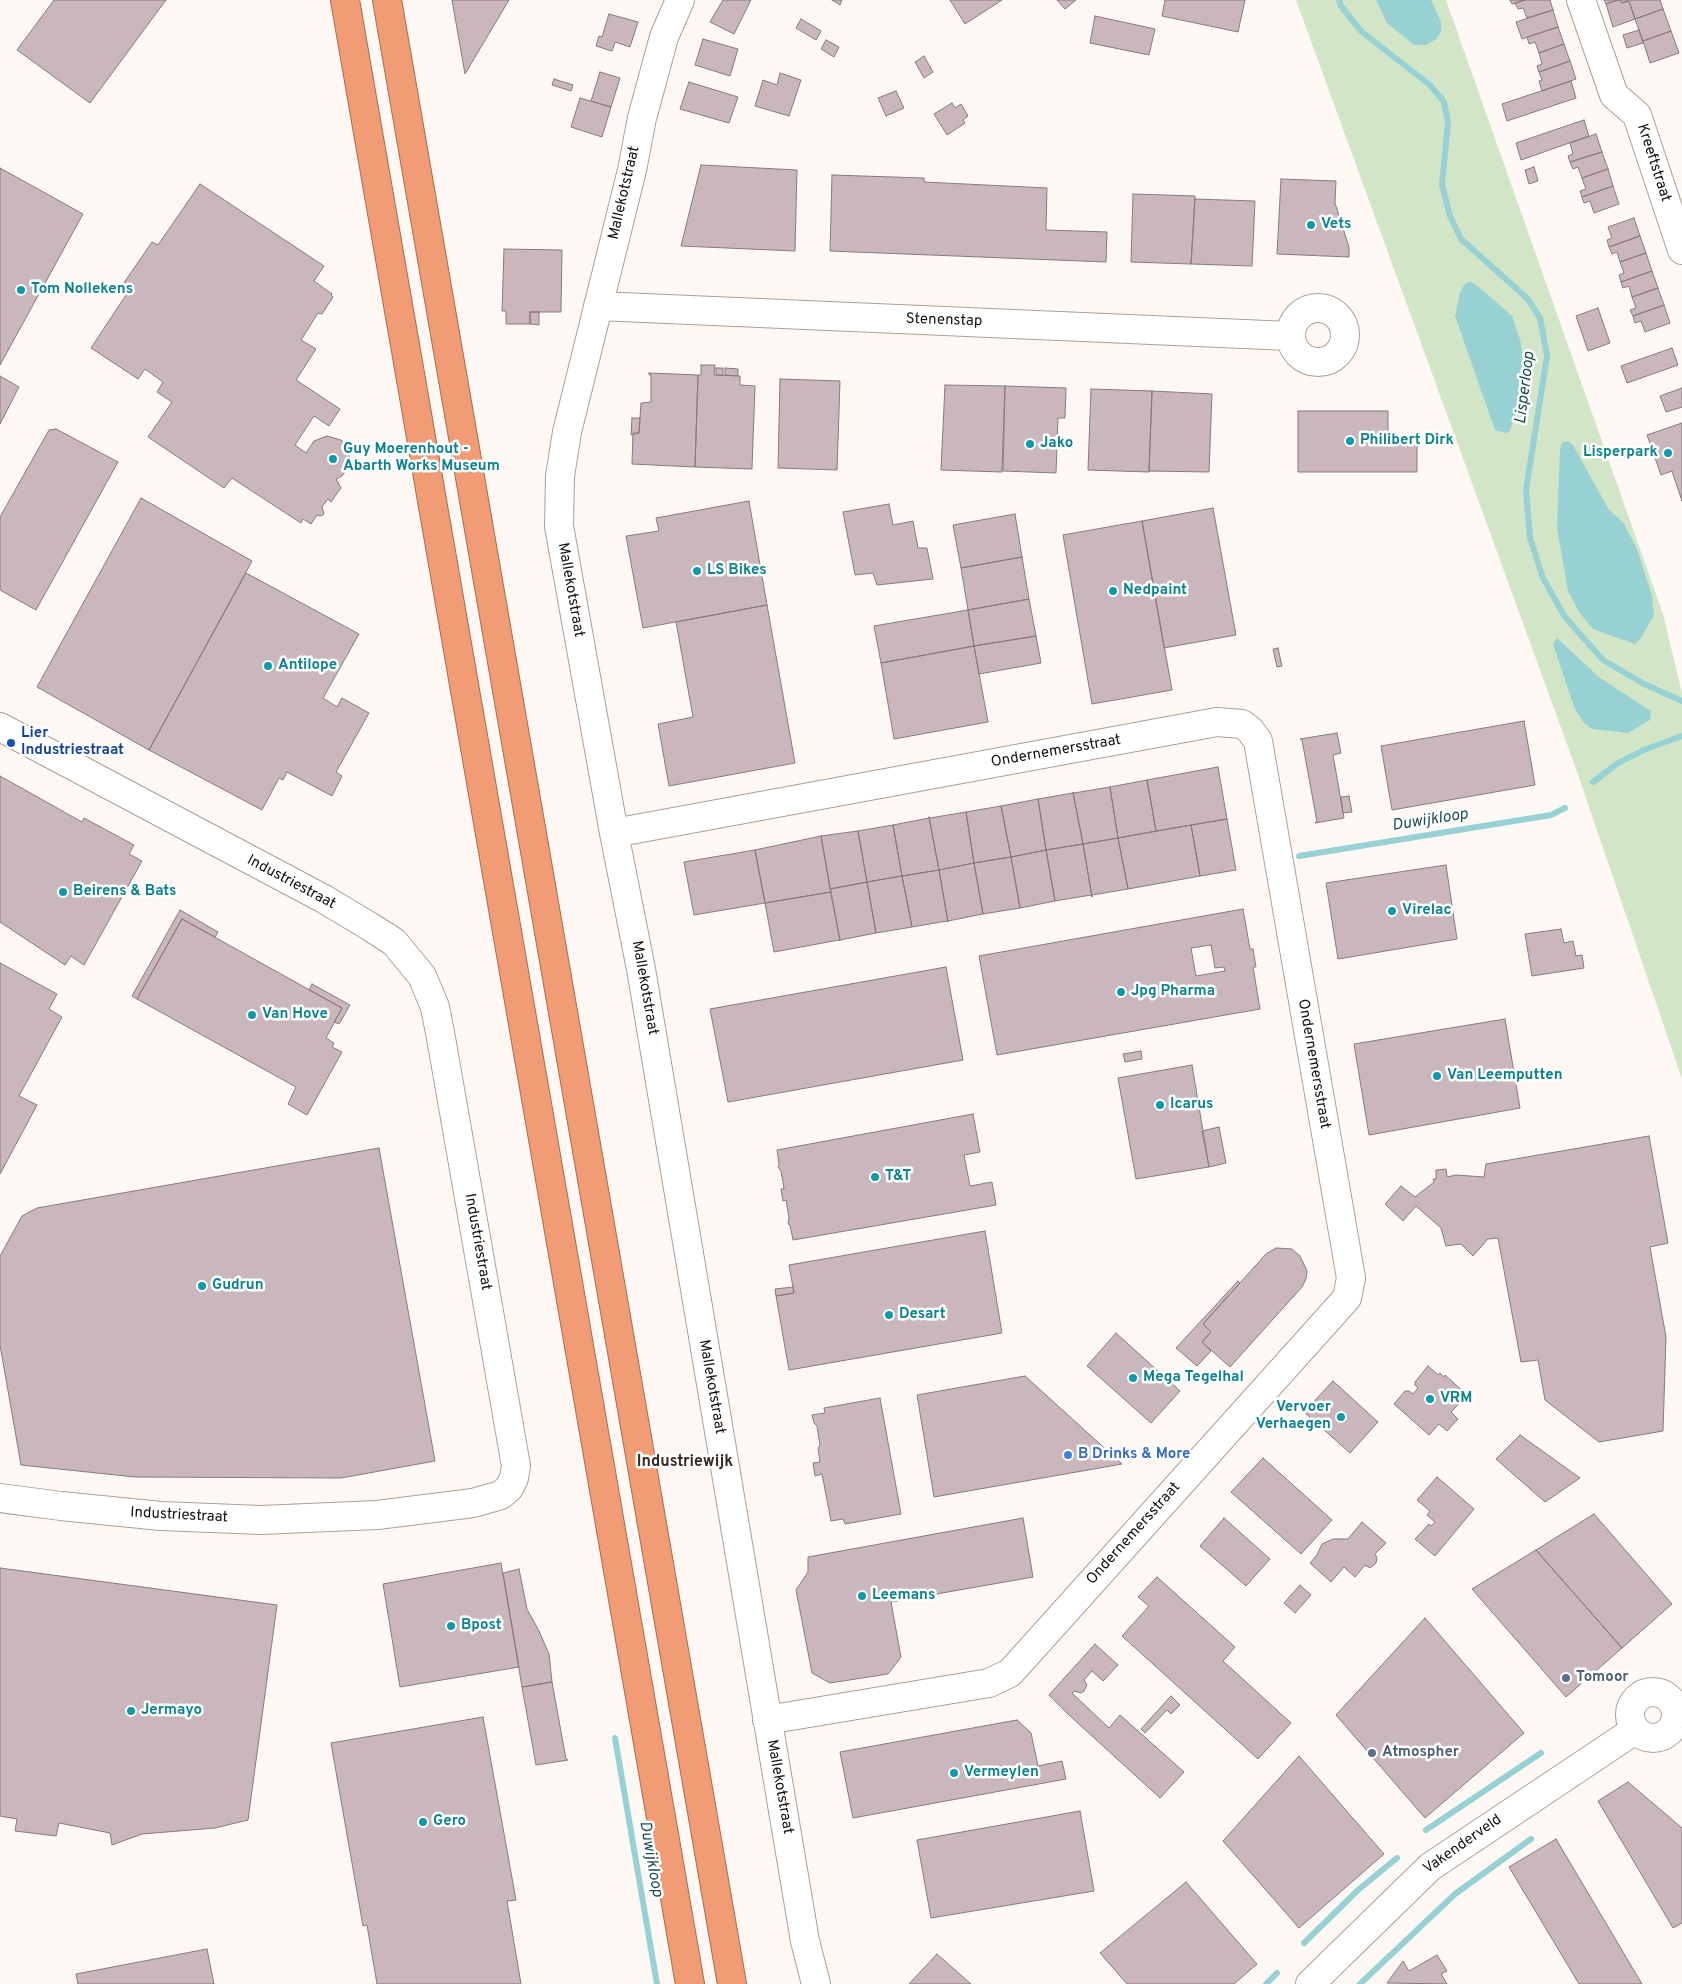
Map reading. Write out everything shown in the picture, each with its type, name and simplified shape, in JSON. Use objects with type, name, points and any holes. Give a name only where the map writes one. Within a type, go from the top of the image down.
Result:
[{"type":"highway","points":[[345,0],[690,1984]]},
{"type":"highway","points":[[387,0],[732,1984]]},
{"type":"street","name":"Mallekotstraat","points":[[680,0],[664,37],[642,118],[632,170],[566,432],[560,476],[558,526],[641,969],[805,1941],[816,1984]]},
{"type":"street","name":"Kreeftstraat","points":[[1581,0],[1614,95],[1637,115],[1682,250]]},
{"type":"street","name":"Stenenstap","points":[[598,306],[1290,336]]},
{"type":"street","name":"Ondernemersstraat","points":[[614,833],[1217,722],[1242,724],[1250,730],[1258,741],[1351,1278],[1347,1298],[1010,1673],[988,1683],[767,1720]]},
{"type":"street","name":"Industriestraat","points":[[0,727],[324,899],[370,926],[394,942],[422,976],[435,1007],[516,1466],[514,1478],[509,1488],[501,1495],[473,1503],[377,1515],[261,1520],[171,1516],[61,1506],[0,1498]]},
{"type":"street","name":"Vakenderveld","points":[[1310,1984],[1430,1867],[1635,1730]]},
{"type":"green space","points":[[1296,0],[1446,0],[1663,614],[1682,693],[1682,1079],[1575,766]]},
{"type":"water","points":[[1376,0],[1431,0],[1441,22],[1441,32],[1436,39],[1426,45],[1414,45],[1387,23]]},
{"type":"water","points":[[1470,281],[1512,316],[1520,339],[1523,360],[1520,392],[1510,431],[1505,433],[1495,430],[1455,316],[1460,293],[1464,285]]},
{"type":"water","points":[[1568,441],[1573,445],[1609,510],[1623,522],[1637,549],[1652,596],[1654,615],[1641,638],[1635,644],[1593,629],[1579,612],[1568,591],[1557,528],[1560,450],[1562,442]]},
{"type":"water","points":[[1557,638],[1600,678],[1651,711],[1650,720],[1628,733],[1592,729],[1583,722],[1574,707],[1553,644]]},
{"type":"building","points":[[54,0],[166,0],[90,103],[17,50]]},
{"type":"building","points":[[452,0],[509,0],[465,74]]},
{"type":"building","points":[[723,0],[751,0],[734,34],[710,22]]},
{"type":"building","points":[[832,0],[842,0],[840,5]]},
{"type":"building","points":[[950,0],[1002,0],[965,24]]},
{"type":"building","points":[[1057,0],[1076,0],[1065,9]]},
{"type":"building","points":[[1165,0],[1245,0],[1238,32],[1162,16]]},
{"type":"building","points":[[1510,0],[1525,0],[1512,4]]},
{"type":"building","points":[[1525,0],[1550,0],[1553,10],[1527,18],[1523,8],[1518,9],[1515,3]]},
{"type":"building","points":[[1604,0],[1618,0],[1606,4]]},
{"type":"building","points":[[1618,0],[1622,3],[1629,1],[1635,19],[1613,27],[1606,4]]},
{"type":"building","points":[[1620,0],[1660,0],[1663,9],[1635,19],[1629,1],[1622,3]]},
{"type":"building","points":[[1663,9],[1671,31],[1643,41],[1635,19]]},
{"type":"building","points":[[1553,10],[1558,27],[1522,39],[1516,22]]},
{"type":"building","points":[[609,14],[638,22],[630,47],[615,42],[612,51],[596,46],[599,36],[602,37]]},
{"type":"building","points":[[1095,16],[1155,29],[1149,55],[1090,43]]},
{"type":"building","points":[[801,19],[821,31],[816,40],[796,28]]},
{"type":"building","points":[[1558,27],[1564,44],[1539,53],[1535,42],[1529,44],[1527,37]]},
{"type":"building","points":[[1639,30],[1643,43],[1627,48],[1623,35]]},
{"type":"building","points":[[1671,31],[1679,53],[1650,63],[1643,41]]},
{"type":"building","points":[[703,39],[738,49],[730,76],[695,65]]},
{"type":"building","points":[[826,40],[839,47],[834,57],[821,49]]},
{"type":"building","points":[[1564,44],[1570,61],[1539,72],[1537,66],[1542,64],[1539,53]]},
{"type":"building","points":[[924,56],[933,72],[924,78],[915,62]]},
{"type":"building","points":[[1570,61],[1576,79],[1542,91],[1539,81],[1542,80],[1539,72]]},
{"type":"building","points":[[600,72],[620,78],[611,107],[591,101]]},
{"type":"building","points":[[780,73],[801,80],[789,116],[755,106],[763,80],[777,85]]},
{"type":"building","points":[[554,79],[573,85],[571,91],[552,85]]},
{"type":"building","points":[[1571,81],[1576,98],[1507,121],[1502,104]]},
{"type":"building","points":[[689,82],[738,97],[729,123],[680,109]]},
{"type":"building","points":[[896,91],[904,108],[886,116],[878,98]]},
{"type":"building","points":[[580,98],[611,107],[602,137],[571,127]]},
{"type":"building","points":[[952,103],[955,108],[961,104],[968,116],[963,120],[965,123],[947,135],[934,114]]},
{"type":"building","points":[[1584,120],[1589,136],[1521,160],[1516,143]]},
{"type":"building","points":[[1596,134],[1602,152],[1570,162],[1568,156],[1573,154],[1570,143]]},
{"type":"building","points":[[1602,152],[1608,169],[1582,178],[1578,167],[1573,169],[1570,162]]},
{"type":"building","points":[[701,165],[797,170],[795,251],[681,246]]},
{"type":"building","points":[[1534,167],[1538,181],[1529,184],[1525,170]]},
{"type":"building","name":"Tom Nollekens","points":[[0,168],[83,214],[0,365]]},
{"type":"building","points":[[1608,169],[1613,186],[1582,197],[1580,191],[1586,189],[1582,178]]},
{"type":"building","points":[[832,175],[924,178],[924,182],[1047,188],[1046,230],[1107,232],[1106,262],[830,251]]},
{"type":"building","name":"Vets","points":[[1281,179],[1336,181],[1335,203],[1349,247],[1349,257],[1277,254]]},
{"type":"building","points":[[200,184],[324,266],[314,281],[332,294],[333,297],[322,314],[318,313],[301,340],[316,349],[296,380],[340,409],[329,426],[314,416],[295,445],[306,453],[314,441],[327,436],[341,440],[349,450],[350,464],[342,476],[336,479],[341,488],[331,502],[328,499],[322,507],[324,514],[321,516],[317,515],[311,524],[303,519],[301,523],[232,478],[224,488],[148,437],[172,402],[157,392],[163,382],[145,369],[138,379],[91,348],[128,292],[121,287],[152,242],[158,245]]},
{"type":"building","points":[[1613,186],[1619,204],[1594,213],[1590,201],[1584,203],[1582,197]]},
{"type":"building","points":[[1133,194],[1195,196],[1191,264],[1131,262]]},
{"type":"building","points":[[1195,199],[1255,201],[1252,266],[1191,264]]},
{"type":"building","points":[[1634,218],[1640,236],[1609,247],[1607,240],[1612,238],[1608,227]]},
{"type":"building","points":[[1640,236],[1646,253],[1620,262],[1617,252],[1612,254],[1609,247]]},
{"type":"building","points":[[504,249],[562,250],[561,312],[530,312],[530,324],[506,324],[506,311],[502,311]]},
{"type":"building","points":[[1646,253],[1652,271],[1621,282],[1619,275],[1624,273],[1620,262]]},
{"type":"building","points":[[1652,271],[1658,288],[1632,297],[1629,286],[1623,288],[1621,282]]},
{"type":"building","points":[[1658,288],[1664,305],[1633,316],[1630,310],[1636,308],[1632,297]]},
{"type":"building","points":[[1664,305],[1670,323],[1645,332],[1641,321],[1635,323],[1633,316]]},
{"type":"building","points":[[1598,308],[1610,343],[1588,351],[1576,316]]},
{"type":"building","points":[[530,312],[539,312],[539,325],[530,324]]},
{"type":"building","points":[[1672,348],[1678,365],[1627,383],[1621,366]]},
{"type":"building","points":[[701,365],[715,365],[714,375],[740,376],[740,385],[755,386],[752,469],[695,467],[698,375],[701,375]]},
{"type":"building","points":[[716,368],[723,368],[723,375],[716,375]]},
{"type":"building","points":[[725,368],[738,369],[738,376],[725,375]]},
{"type":"building","points":[[649,373],[698,375],[695,467],[632,464],[633,433],[639,433],[641,403],[651,402],[651,375]]},
{"type":"building","points":[[0,376],[19,387],[0,424]]},
{"type":"building","points":[[780,379],[840,381],[837,470],[778,468]]},
{"type":"building","points":[[945,385],[1005,386],[1002,472],[941,470]]},
{"type":"building","name":"Jako","points":[[1005,386],[1066,388],[1065,418],[1058,418],[1056,473],[1003,471]]},
{"type":"building","points":[[1682,388],[1682,407],[1666,412],[1660,396]]},
{"type":"building","points":[[1091,389],[1152,391],[1149,472],[1088,470]]},
{"type":"building","points":[[1152,391],[1212,394],[1209,472],[1149,471]]},
{"type":"building","name":"Philibert Dirk","points":[[1298,411],[1388,411],[1388,441],[1417,442],[1417,472],[1298,472]]},
{"type":"building","points":[[632,418],[640,418],[639,433],[631,435]]},
{"type":"building","name":"Lisperpark","points":[[1682,423],[1682,501],[1672,471],[1661,475],[1647,435]]},
{"type":"building","points":[[56,429],[118,462],[36,610],[0,590],[0,517],[49,430]]},
{"type":"building","points":[[141,498],[252,561],[149,750],[37,687]]},
{"type":"building","name":"LS Bikes","points":[[749,501],[767,605],[643,628],[626,536],[659,531],[656,518]]},
{"type":"building","points":[[889,504],[893,525],[913,521],[918,548],[927,548],[933,579],[877,585],[873,573],[855,575],[843,512]]},
{"type":"building","points":[[1213,508],[1236,635],[1164,648],[1142,521]]},
{"type":"building","points":[[1015,514],[1022,557],[961,568],[953,525]]},
{"type":"building","name":"Nedpaint","points":[[1142,521],[1172,690],[1092,704],[1063,535]]},
{"type":"building","points":[[1022,557],[1029,599],[968,610],[961,568]]},
{"type":"building","name":"Antilope","points":[[246,573],[359,634],[323,698],[337,707],[342,698],[369,713],[336,772],[342,776],[332,796],[287,772],[283,780],[279,778],[262,810],[149,750]]},
{"type":"building","points":[[1029,599],[1036,636],[974,646],[968,610]]},
{"type":"building","points":[[767,605],[795,763],[669,786],[658,724],[693,717],[676,622]]},
{"type":"building","points":[[968,610],[974,646],[881,663],[874,626]]},
{"type":"building","points":[[1036,636],[1041,663],[979,674],[974,646]]},
{"type":"building","points":[[974,646],[988,722],[894,739],[881,663]]},
{"type":"building","points":[[1278,648],[1282,666],[1277,667],[1273,649]]},
{"type":"building","points":[[1524,721],[1535,785],[1392,810],[1381,746]]},
{"type":"building","points":[[1337,733],[1341,753],[1333,755],[1344,818],[1315,823],[1317,822],[1302,740],[1300,739]]},
{"type":"building","points":[[1218,767],[1227,819],[1156,831],[1147,780]]},
{"type":"building","name":"Beirens & Bats","points":[[0,776],[82,822],[84,818],[134,845],[129,854],[142,861],[84,965],[71,956],[65,965],[0,922]]},
{"type":"building","points":[[1147,780],[1156,831],[1118,838],[1110,787]]},
{"type":"building","points":[[1110,787],[1118,838],[1083,844],[1073,792]]},
{"type":"building","points":[[1073,793],[1083,844],[1046,850],[1038,799]]},
{"type":"building","points":[[1349,796],[1352,812],[1343,813],[1341,797]]},
{"type":"building","points":[[1038,799],[1046,850],[1011,857],[1001,806]]},
{"type":"building","points":[[1001,806],[1011,857],[974,863],[966,812]]},
{"type":"building","points":[[966,812],[974,863],[939,870],[929,817]]},
{"type":"building","points":[[929,817],[939,870],[902,876],[893,825]]},
{"type":"building","points":[[1227,819],[1236,870],[1200,876],[1191,825]]},
{"type":"building","points":[[893,825],[902,876],[867,882],[858,831]]},
{"type":"building","points":[[1191,825],[1200,876],[1128,889],[1118,838]]},
{"type":"building","points":[[858,831],[867,882],[830,889],[821,836]]},
{"type":"building","points":[[821,836],[831,892],[765,903],[755,850]]},
{"type":"building","points":[[1118,838],[1128,889],[1092,895],[1092,897],[1083,844]]},
{"type":"building","points":[[1083,844],[1092,897],[1091,895],[1055,901],[1046,850]]},
{"type":"building","points":[[755,850],[765,903],[694,915],[684,862]]},
{"type":"building","points":[[1046,850],[1055,901],[1020,908],[1011,857]]},
{"type":"building","points":[[1011,857],[1020,908],[983,914],[974,863]]},
{"type":"building","points":[[974,863],[983,914],[948,922],[939,870]]},
{"type":"building","name":"Virelac","points":[[1446,865],[1457,939],[1338,959],[1326,883]]},
{"type":"building","points":[[939,870],[948,922],[912,927],[902,876]]},
{"type":"building","points":[[902,876],[912,927],[876,933],[867,882]]},
{"type":"building","points":[[867,882],[876,933],[840,940],[830,889]]},
{"type":"building","points":[[831,892],[840,941],[774,952],[765,903]]},
{"type":"building","name":"Jpg Pharma","points":[[1243,909],[1250,949],[1253,949],[1256,967],[1253,967],[1260,1009],[997,1055],[979,956]],"holes":[[[1211,945],[1215,968],[1224,967],[1225,971],[1196,976],[1191,948]]]},
{"type":"building","points":[[180,910],[218,932],[215,937],[182,919],[137,999],[132,996]]},
{"type":"building","name":"Van Hove","points":[[182,919],[342,1008],[326,1038],[334,1043],[332,1047],[342,1052],[307,1115],[288,1104],[296,1087],[137,999]]},
{"type":"building","points":[[1561,929],[1564,943],[1573,941],[1576,956],[1582,955],[1584,968],[1532,976],[1525,934]]},
{"type":"building","points":[[0,963],[57,994],[49,1009],[62,1017],[19,1096],[37,1105],[0,1174]]},
{"type":"building","points":[[946,967],[963,1060],[728,1102],[710,1009]]},
{"type":"building","points":[[312,984],[350,1005],[339,1024],[334,1022],[342,1008],[309,990]]},
{"type":"building","name":"Van Leemputten","points":[[1505,1019],[1520,1108],[1369,1135],[1354,1044]]},
{"type":"building","points":[[1141,1051],[1142,1059],[1125,1062],[1123,1054]]},
{"type":"building","name":"Icarus","points":[[1192,1065],[1209,1167],[1136,1179],[1118,1078]]},
{"type":"building","name":"T&T","points":[[973,1114],[980,1152],[964,1155],[970,1186],[992,1182],[996,1205],[793,1240],[790,1225],[788,1224],[786,1200],[783,1201],[781,1189],[784,1189],[781,1171],[778,1167],[777,1150]]},
{"type":"building","points":[[1219,1127],[1226,1163],[1209,1167],[1202,1131]]},
{"type":"building","points":[[1649,1136],[1668,1243],[1650,1247],[1666,1337],[1663,1431],[1599,1442],[1545,1400],[1538,1360],[1521,1362],[1498,1238],[1488,1239],[1473,1256],[1461,1244],[1446,1246],[1441,1228],[1416,1206],[1403,1221],[1385,1204],[1401,1186],[1415,1197],[1434,1182],[1436,1170],[1446,1169],[1447,1177],[1456,1175],[1484,1177],[1486,1164]]},
{"type":"building","name":"Gudrun","points":[[379,1148],[435,1461],[341,1478],[135,1477],[21,1465],[0,1345],[0,1256],[22,1216],[37,1208]]},
{"type":"building","name":"Desart","points":[[985,1231],[1002,1333],[789,1370],[776,1296],[794,1293],[789,1265]]},
{"type":"building","points":[[1276,1248],[1292,1249],[1300,1256],[1307,1271],[1306,1279],[1302,1287],[1230,1367],[1202,1342],[1211,1332],[1203,1324],[1266,1254]]},
{"type":"building","points":[[1238,1281],[1240,1283],[1203,1324],[1211,1332],[1202,1342],[1211,1351],[1197,1366],[1176,1348]]},
{"type":"building","points":[[793,1287],[794,1293],[776,1296],[775,1289]]},
{"type":"building","name":"Mega Tegelhal","points":[[1116,1333],[1180,1391],[1151,1423],[1087,1366]]},
{"type":"building","name":"VRM","points":[[1428,1366],[1438,1375],[1440,1373],[1444,1377],[1445,1375],[1467,1395],[1451,1412],[1458,1419],[1447,1431],[1439,1424],[1429,1435],[1394,1404],[1405,1391],[1413,1394],[1418,1388],[1415,1382]]},
{"type":"building","points":[[1025,1376],[1122,1464],[934,1497],[917,1395]]},
{"type":"building","name":"Vervoer Verhaegen","points":[[1333,1381],[1378,1422],[1350,1453],[1304,1412]]},
{"type":"building","points":[[880,1398],[901,1514],[845,1524],[843,1519],[831,1521],[822,1474],[815,1476],[813,1463],[820,1462],[818,1448],[820,1445],[817,1426],[812,1415],[825,1413],[824,1408]]},
{"type":"building","points":[[1520,1435],[1580,1478],[1545,1502],[1496,1459]]},
{"type":"building","points":[[1263,1458],[1332,1520],[1301,1554],[1231,1492]]},
{"type":"building","points":[[1437,1477],[1474,1509],[1435,1556],[1415,1539],[1429,1524],[1431,1526],[1435,1522],[1427,1515],[1430,1511],[1417,1500]]},
{"type":"building","points":[[1594,1514],[1672,1604],[1622,1648],[1536,1550]]},
{"type":"building","name":"Leemans","points":[[1023,1518],[1033,1577],[891,1602],[901,1657],[888,1674],[830,1683],[812,1673],[796,1590],[808,1572],[808,1557]]},
{"type":"building","points":[[1224,1518],[1270,1559],[1246,1586],[1200,1546]]},
{"type":"building","points":[[1362,1522],[1386,1543],[1375,1554],[1377,1558],[1376,1563],[1370,1568],[1365,1565],[1355,1577],[1344,1567],[1331,1582],[1310,1563],[1317,1555],[1322,1544],[1333,1539],[1348,1539]]},
{"type":"building","points":[[1536,1550],[1622,1648],[1566,1697],[1472,1589]]},
{"type":"building","name":"Bpost","points":[[501,1563],[519,1667],[400,1687],[383,1584]]},
{"type":"building","name":"Jermayo","points":[[0,1568],[277,1605],[248,1820],[215,1828],[142,1834],[112,1845],[110,1833],[59,1823],[56,1836],[15,1831],[17,1819],[0,1816]]},
{"type":"building","points":[[519,1569],[527,1609],[549,1654],[552,1682],[522,1687],[503,1573]]},
{"type":"building","points":[[1157,1577],[1235,1647],[1223,1661],[1291,1723],[1258,1759],[1122,1636],[1149,1606],[1138,1597]]},
{"type":"building","points":[[1300,1585],[1311,1595],[1295,1613],[1284,1603]]},
{"type":"building","points":[[1425,1618],[1524,1733],[1425,1818],[1336,1715]]},
{"type":"building","points":[[1095,1644],[1118,1665],[1103,1681],[1092,1671],[1084,1680],[1087,1685],[1084,1691],[1081,1693],[1074,1691],[1072,1693],[1109,1728],[1120,1715],[1184,1772],[1160,1798],[1049,1695]]},
{"type":"building","points":[[552,1682],[566,1759],[568,1760],[536,1765],[522,1687]]},
{"type":"building","points":[[1171,1696],[1180,1705],[1171,1714],[1167,1710],[1145,1733],[1141,1729]]},
{"type":"building","name":"Gero","points":[[483,1717],[516,1900],[507,1901],[521,1984],[377,1984],[367,1925],[363,1926],[331,1743]]},
{"type":"building","name":"Vermeylen","points":[[1017,1720],[1031,1733],[1038,1766],[1062,1761],[1066,1779],[853,1818],[840,1752]]},
{"type":"building","points":[[1299,1756],[1384,1854],[1299,1928],[1223,1841]]},
{"type":"building","points":[[1628,1782],[1682,1828],[1682,1923],[1673,1928],[1598,1801]]},
{"type":"building","points":[[1080,1811],[1094,1891],[931,1918],[917,1840]]},
{"type":"building","points":[[1556,1839],[1642,1984],[1579,1984],[1509,1867]]},
{"type":"building","points":[[1186,1882],[1257,1964],[1234,1984],[1127,1984],[1100,1953]]},
{"type":"building","points":[[207,1949],[214,1984],[78,1984],[76,1974]]},
{"type":"building","points":[[937,1954],[971,1984],[909,1984]]},
{"type":"building","points":[[1437,1955],[1447,1971],[1441,1974],[1447,1984],[1387,1983],[1403,1961],[1409,1971]]},
{"type":"waterway","name":"Lisperloop","points":[[1339,0],[1341,6],[1362,32],[1430,85],[1444,102],[1448,122],[1442,185],[1450,216],[1461,239],[1528,299],[1540,318],[1547,356],[1526,490],[1530,538],[1543,578],[1565,617],[1603,660],[1644,684],[1682,701]]},
{"type":"waterway","name":"Duwijkloop","points":[[1593,782],[1618,763],[1646,749],[1682,736]]},
{"type":"waterway","name":"Duwijkloop","points":[[1299,856],[1551,815],[1565,808]]},
{"type":"waterway","name":"Duwijkloop","points":[[615,1738],[657,1984]]},
{"type":"waterway","points":[[1426,1830],[1541,1753]]},
{"type":"waterway","points":[[1360,1984],[1455,1894],[1531,1839]]},
{"type":"waterway","points":[[1304,1943],[1358,1890],[1397,1858]]},
{"type":"waterway","points":[[1266,1984],[1277,1973]]},
{"type":"place","name":"Vets","points":[[1311,225]]},
{"type":"place","name":"Tom Nollekens","points":[[21,290]]},
{"type":"place","name":"Philibert Dirk","points":[[1350,441]]},
{"type":"place","name":"Jako","points":[[1030,444]]},
{"type":"place","name":"Lisperpark","points":[[1668,453]]},
{"type":"place","name":"Guy Moerenhout - Abarth Works Museum","points":[[333,459]]},
{"type":"place","name":"LS Bikes","points":[[697,571]]},
{"type":"place","name":"Nedpaint","points":[[1113,591]]},
{"type":"place","name":"Antilope","points":[[268,666]]},
{"type":"place","name":"Lier Industriestraat","points":[[11,743]]},
{"type":"place","name":"Beirens & Bats","points":[[63,892]]},
{"type":"place","name":"Virelac","points":[[1392,911]]},
{"type":"place","name":"Jpg Pharma","points":[[1121,992]]},
{"type":"place","name":"Van Hove","points":[[252,1015]]},
{"type":"place","name":"Van Leemputten","points":[[1437,1076]]},
{"type":"place","name":"Icarus","points":[[1160,1105]]},
{"type":"place","name":"T&T","points":[[875,1177]]},
{"type":"place","name":"Gudrun","points":[[202,1286]]},
{"type":"place","name":"Desart","points":[[889,1315]]},
{"type":"place","name":"Mega Tegelhal","points":[[1133,1378]]},
{"type":"place","name":"VRM","points":[[1430,1399]]},
{"type":"place","name":"Vervoer Verhaegen","points":[[1341,1417]]},
{"type":"place","name":"B Drinks & More","points":[[1068,1455]]},
{"type":"place","name":"Leemans","points":[[862,1596]]},
{"type":"place","name":"Bpost","points":[[451,1626]]},
{"type":"place","name":"Tomoor","points":[[1566,1678]]},
{"type":"place","name":"Jermayo","points":[[131,1711]]},
{"type":"place","name":"Atmospher","points":[[1372,1753]]},
{"type":"place","name":"Vermeylen","points":[[954,1773]]},
{"type":"place","name":"Gero","points":[[423,1822]]},
{"type":"district","name":"Industriewijk","points":[[685,1463]]}]
